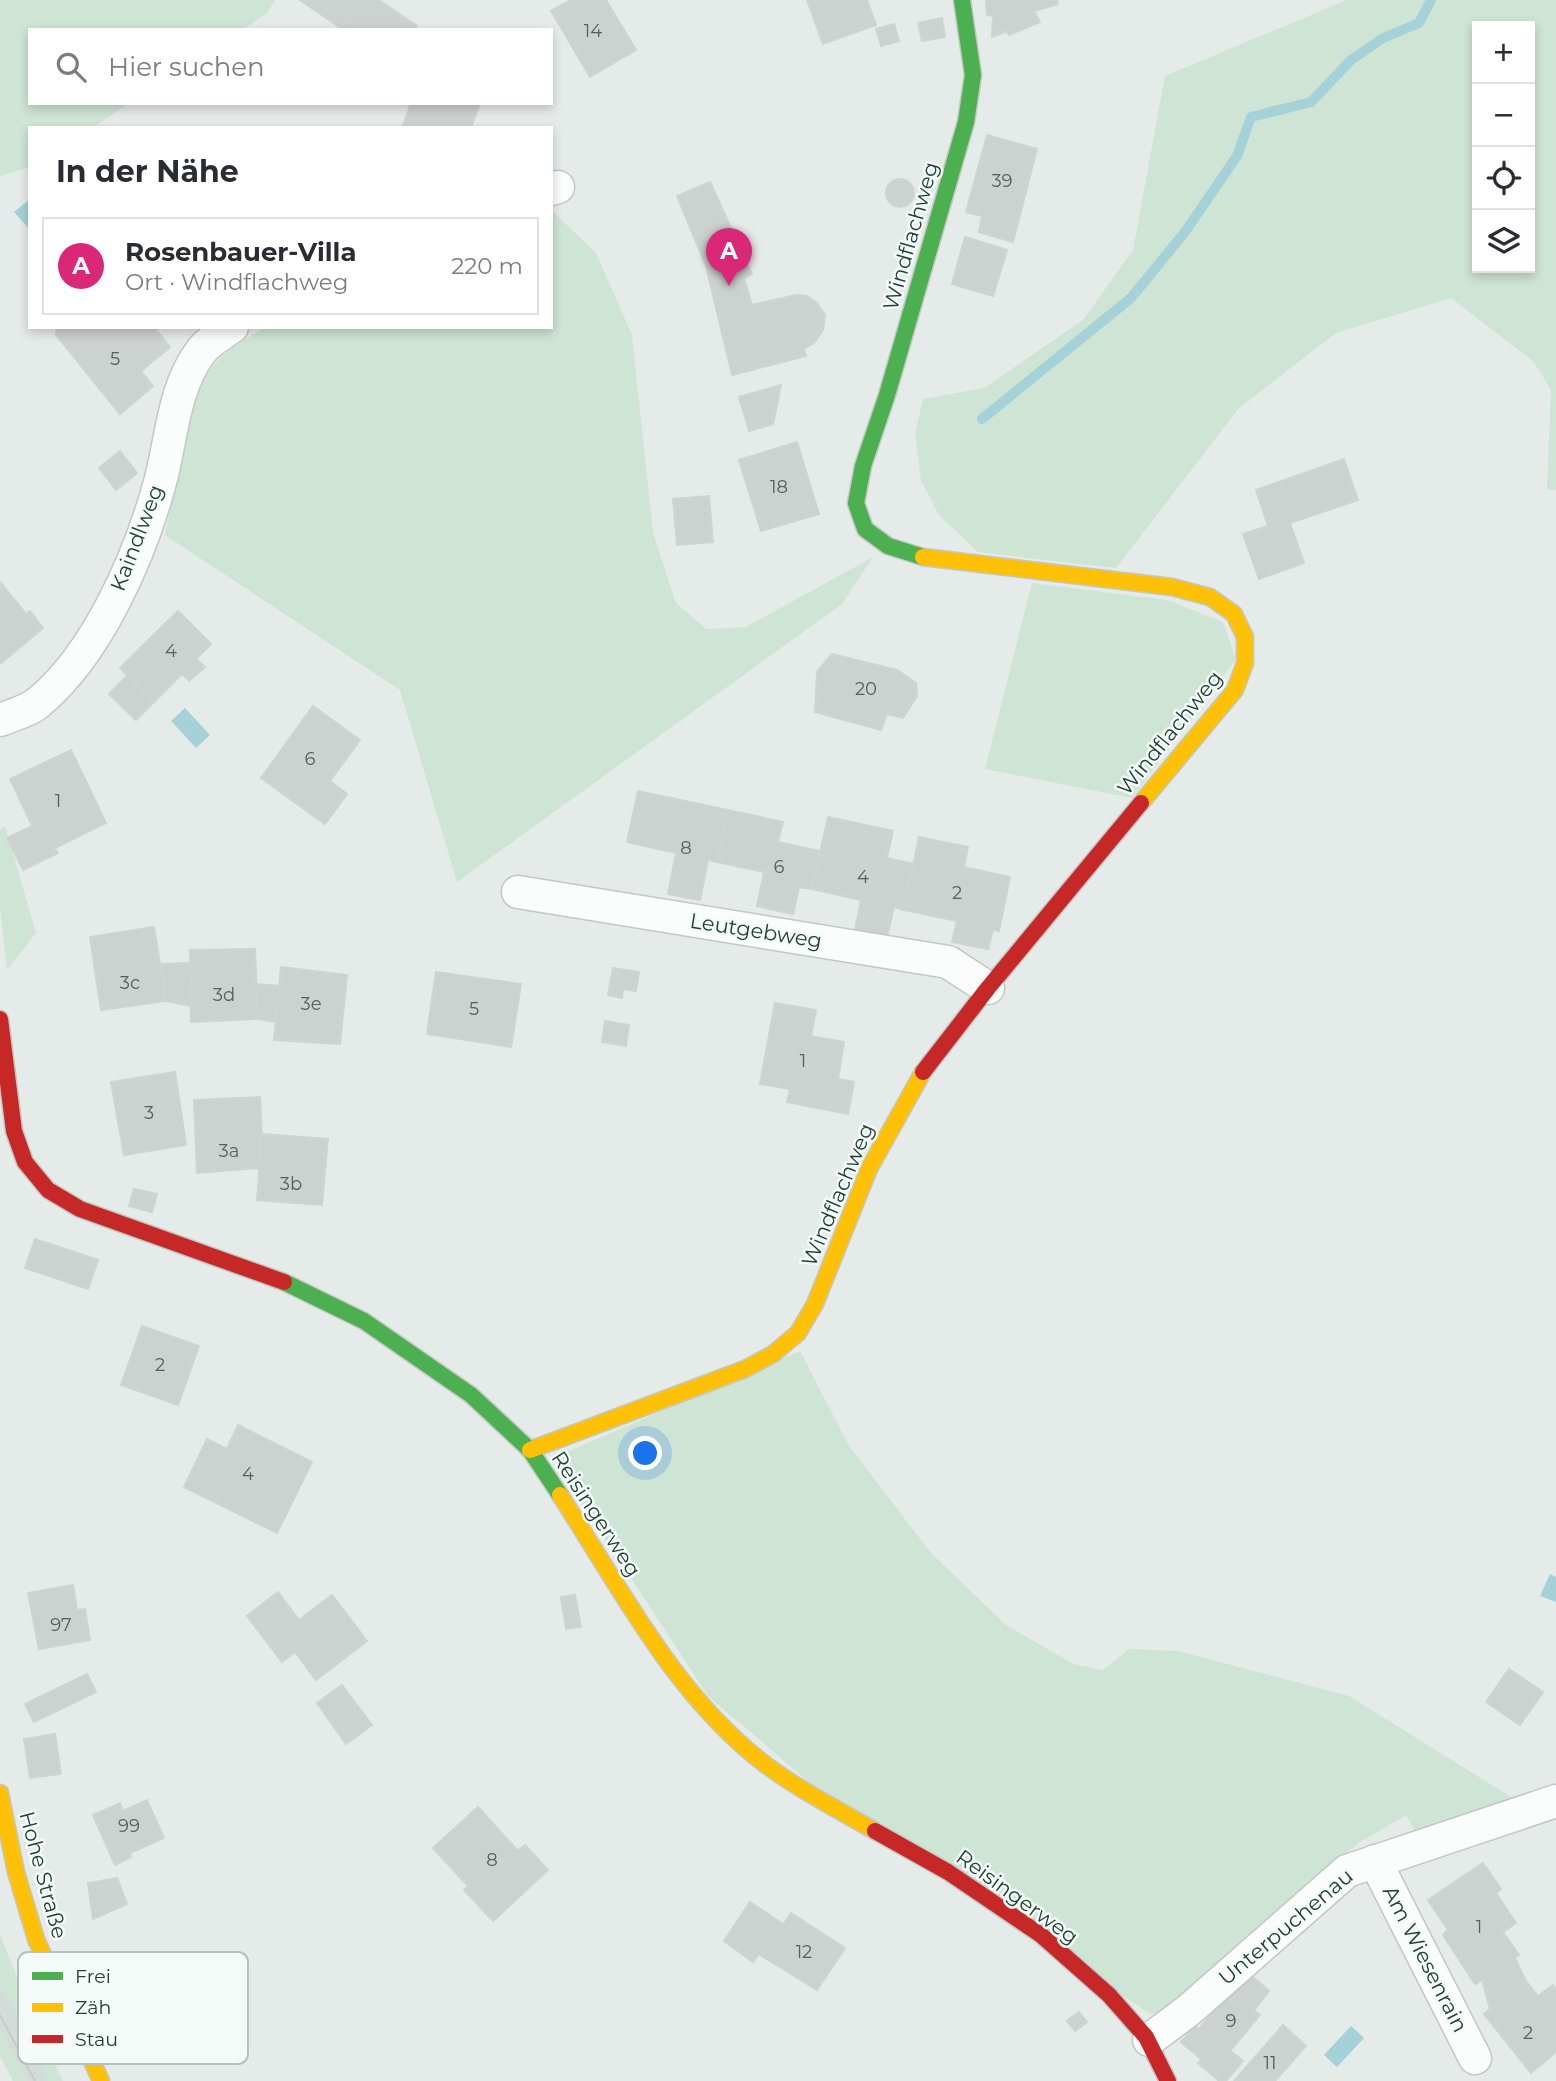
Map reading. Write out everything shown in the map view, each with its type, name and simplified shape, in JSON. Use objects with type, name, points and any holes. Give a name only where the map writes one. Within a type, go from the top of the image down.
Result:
[{"type":"street","name":"Windflachweg","points":[[530,1450],[745,1368],[774,1354],[798,1333],[815,1304],[869,1169],[920,1076],[988,988],[1235,690],[1244,672],[1247,644],[1240,621],[1225,605],[1209,596],[1172,587],[916,556],[888,546],[865,529],[856,503],[863,466],[887,396],[966,122],[973,75],[962,0]]},
{"type":"street","name":"Kaindlweg","points":[[0,720],[37,704],[68,674],[91,643],[124,580],[144,532],[160,485],[177,402],[189,372],[203,348],[229,329]]},
{"type":"street","name":"Leutgebweg","points":[[518,892],[948,962],[988,988]]},
{"type":"street","name":"Reisingerweg","points":[[0,1019],[14,1131],[25,1162],[48,1190],[80,1209],[274,1277],[364,1321],[471,1395],[530,1450],[643,1626],[684,1683],[720,1723],[765,1764],[816,1798],[948,1872],[1041,1935],[1109,1995],[1149,2040],[1168,2081]]},
{"type":"street","name":"Hohe Straße","points":[[0,1793],[16,1872],[41,1952]]},
{"type":"street","name":"Unterpuchenau","points":[[1149,2040],[1189,2010],[1347,1871],[1556,1801]]},
{"type":"street","name":"Am Wiesenrain","points":[[1375,1861],[1475,2058]]},
{"type":"street","name":"Hohe Straße","points":[[93,2064],[101,2081]]},
{"type":"shaded area","points":[[0,1986],[18,2017],[18,2063],[0,2031]]},
{"type":"shaded area","points":[[18,2064],[41,2064],[48,2081],[28,2081]]},
{"type":"green space","points":[[0,0],[275,0],[267,13],[245,28],[28,28],[28,105],[127,105],[95,126],[28,126],[28,168],[0,176]]},
{"type":"green space","points":[[1347,0],[1556,0],[1556,490],[1547,489],[1551,390],[1534,362],[1451,298],[1336,333],[1239,408],[1116,568],[978,552],[939,515],[921,480],[915,434],[923,399],[984,388],[1083,320],[1133,250],[1165,76]]},
{"type":"green space","points":[[553,212],[596,253],[632,335],[653,533],[676,603],[706,629],[746,627],[873,557],[842,604],[457,882],[400,690],[165,535],[182,446],[195,400],[214,365],[238,344],[263,329],[553,329]]},
{"type":"green space","points":[[1032,583],[1167,600],[1223,622],[1236,659],[1132,798],[985,769]]},
{"type":"green space","points":[[5,826],[36,933],[7,970],[0,908],[0,829]]},
{"type":"green space","points":[[800,1351],[849,1446],[931,1553],[1006,1625],[1073,1664],[1103,1670],[1129,1649],[1178,1651],[1349,1696],[1514,1799],[1415,1831],[1406,1815],[1357,1844],[1184,2000],[1165,2011],[1150,2014],[810,1783],[708,1696],[560,1469],[560,1455]]},
{"type":"green space","points":[[0,1935],[18,1979],[18,2017],[0,1986]]},
{"type":"green space","points":[[0,2031],[28,2081],[13,2081],[0,2056]]},
{"type":"green space","points":[[41,2064],[55,2064],[63,2081],[48,2081]]},
{"type":"water","points":[[28,201],[28,228],[14,212]]},
{"type":"water","points":[[185,708],[210,735],[196,748],[171,721]]},
{"type":"water","points":[[1550,1574],[1556,1577],[1556,1602],[1540,1596]]},
{"type":"water","points":[[1351,2026],[1364,2038],[1337,2067],[1324,2055]]},
{"type":"building","points":[[300,0],[368,0],[362,8],[359,6],[341,28]]},
{"type":"building","points":[[368,0],[379,0],[417,26],[343,28],[359,6],[362,8]]},
{"type":"building","points":[[571,0],[606,0],[636,50],[590,77],[551,11]]},
{"type":"building","points":[[807,0],[867,0],[876,25],[823,44]]},
{"type":"building","points":[[986,0],[1057,0],[1058,4],[1034,11],[1040,22],[1009,35],[1007,31],[992,37],[993,16],[987,15]]},
{"type":"building","points":[[942,18],[945,37],[922,41],[918,23]]},
{"type":"building","points":[[894,24],[899,41],[881,46],[876,29]]},
{"type":"building","points":[[410,105],[479,105],[472,126],[403,126]]},
{"type":"building","points":[[987,135],[1037,149],[1013,242],[979,232],[982,216],[966,212]]},
{"type":"building","points":[[900,179],[910,183],[914,193],[910,203],[900,207],[890,203],[886,193],[890,183]]},
{"type":"building","points":[[710,182],[752,274],[744,278],[752,305],[796,295],[807,296],[816,302],[825,315],[823,330],[815,342],[804,349],[806,356],[732,375],[706,266],[677,196]]},
{"type":"building","points":[[965,237],[1007,250],[993,296],[952,284]]},
{"type":"building","points":[[57,329],[156,329],[170,347],[141,371],[153,386],[120,414],[56,335]]},
{"type":"building","points":[[781,385],[773,424],[749,431],[739,397]]},
{"type":"building","points":[[797,442],[819,514],[761,531],[739,460]]},
{"type":"building","points":[[120,451],[137,473],[116,490],[99,468]]},
{"type":"building","points":[[1344,459],[1358,500],[1290,523],[1304,563],[1259,579],[1243,534],[1268,526],[1256,490]]},
{"type":"building","points":[[709,496],[713,542],[677,545],[673,499]]},
{"type":"building","points":[[0,582],[26,614],[30,611],[43,628],[0,664]]},
{"type":"building","points":[[178,611],[211,644],[196,659],[205,667],[189,681],[182,674],[154,702],[120,668]]},
{"type":"building","points":[[832,654],[897,670],[916,683],[917,696],[903,718],[887,714],[881,730],[815,712],[817,672]]},
{"type":"building","points":[[128,675],[154,702],[136,720],[109,694]]},
{"type":"building","points":[[313,706],[360,740],[330,781],[347,794],[325,824],[261,778]]},
{"type":"building","points":[[71,750],[106,823],[45,853],[10,779]]},
{"type":"building","points":[[638,791],[728,810],[717,862],[708,860],[700,900],[668,894],[676,853],[627,842]]},
{"type":"building","points":[[728,810],[783,822],[778,842],[820,851],[812,889],[799,887],[793,914],[757,906],[764,872],[717,862]]},
{"type":"building","points":[[828,817],[893,831],[887,858],[914,864],[904,910],[894,907],[887,937],[855,930],[861,900],[812,889]]},
{"type":"building","points":[[32,826],[45,853],[55,848],[58,853],[23,870],[7,838]]},
{"type":"building","points":[[919,837],[968,847],[964,867],[1010,877],[999,931],[993,930],[988,949],[952,942],[957,921],[904,910]]},
{"type":"building","points":[[154,927],[166,1001],[101,1010],[90,937]]},
{"type":"building","points":[[255,949],[258,1019],[191,1022],[190,950]]},
{"type":"building","points":[[190,963],[191,1006],[166,1001],[160,964]]},
{"type":"building","points":[[281,967],[347,975],[340,1044],[274,1040]]},
{"type":"building","points":[[613,968],[639,972],[636,991],[623,989],[622,998],[608,995]]},
{"type":"building","points":[[436,972],[521,984],[511,1047],[427,1034]]},
{"type":"building","points":[[257,984],[279,986],[276,1022],[258,1019]]},
{"type":"building","points":[[775,1003],[816,1010],[811,1036],[844,1042],[838,1079],[854,1082],[848,1114],[787,1102],[790,1089],[760,1084]]},
{"type":"building","points":[[605,1021],[629,1025],[626,1046],[602,1042]]},
{"type":"building","points":[[175,1072],[186,1145],[124,1155],[111,1082]]},
{"type":"building","points":[[260,1097],[260,1168],[197,1173],[194,1100]]},
{"type":"building","points":[[262,1134],[328,1139],[322,1205],[257,1200]]},
{"type":"building","points":[[134,1189],[157,1194],[152,1212],[129,1206]]},
{"type":"building","points":[[35,1239],[98,1260],[88,1289],[25,1268]]},
{"type":"building","points":[[142,1326],[199,1346],[178,1405],[121,1385]]},
{"type":"building","points":[[238,1425],[312,1462],[277,1533],[184,1487],[207,1439],[227,1449]]},
{"type":"building","points":[[73,1585],[77,1610],[85,1609],[90,1640],[39,1649],[28,1593]]},
{"type":"building","points":[[278,1592],[299,1620],[332,1595],[367,1641],[316,1680],[295,1652],[282,1662],[247,1616]]},
{"type":"building","points":[[575,1595],[581,1627],[566,1629],[561,1597]]},
{"type":"building","points":[[1509,1669],[1543,1692],[1520,1725],[1486,1702]]},
{"type":"building","points":[[87,1674],[96,1692],[34,1722],[25,1704]]},
{"type":"building","points":[[342,1685],[372,1725],[346,1744],[317,1703]]},
{"type":"building","points":[[55,1734],[61,1774],[30,1778],[24,1739]]},
{"type":"building","points":[[147,1800],[164,1838],[130,1853],[131,1857],[115,1865],[93,1815],[120,1803],[123,1811]]},
{"type":"building","points":[[478,1807],[518,1851],[525,1845],[548,1870],[493,1921],[464,1890],[468,1886],[433,1848]]},
{"type":"building","points":[[1483,1863],[1501,1889],[1496,1893],[1516,1923],[1503,1932],[1519,1955],[1475,1984],[1443,1935],[1448,1930],[1428,1900]]},
{"type":"building","points":[[117,1878],[127,1904],[93,1919],[88,1883]]},
{"type":"building","points":[[750,1902],[783,1924],[762,1956],[759,1954],[753,1962],[724,1941]]},
{"type":"building","points":[[791,1913],[845,1948],[817,1990],[762,1956]]},
{"type":"building","points":[[1515,1958],[1526,1981],[1490,2009],[1482,1980]]},
{"type":"building","points":[[1247,1972],[1269,1991],[1254,2010],[1260,2015],[1230,2051],[1217,2040],[1201,2059],[1181,2042],[1195,2026],[1199,2029]]},
{"type":"building","points":[[1526,1981],[1538,1996],[1553,1985],[1556,1990],[1556,2052],[1531,2073],[1484,2014]]},
{"type":"building","points":[[1079,2012],[1087,2022],[1075,2031],[1067,2021]]},
{"type":"building","points":[[1283,2025],[1306,2046],[1275,2081],[1234,2081]]},
{"type":"building","points":[[1217,2040],[1243,2061],[1226,2081],[1219,2081],[1198,2063]]},
{"type":"waterway","points":[[982,419],[1131,298],[1185,232],[1237,156],[1251,117],[1311,102],[1351,60],[1383,38],[1419,23],[1431,0]]},
{"type":"tram line","points":[[0,2015],[18,2049]]},
{"type":"tram line","points":[[26,2064],[35,2081]]},
{"type":"traffic: fast","points":[[923,557],[888,546],[865,529],[856,503],[863,466],[887,395],[966,122],[973,75],[962,0]]},
{"type":"traffic: fast","points":[[284,1282],[364,1321],[471,1395],[530,1450],[560,1495]]},
{"type":"traffic: slow","points":[[923,557],[1172,587],[1210,597],[1234,614],[1245,637],[1245,663],[1235,690],[1141,803]]},
{"type":"traffic: slow","points":[[530,1450],[745,1369],[773,1354],[798,1333],[815,1304],[869,1169],[923,1072]]},
{"type":"traffic: slow","points":[[560,1495],[628,1604],[677,1674],[704,1707],[766,1765],[875,1831]]},
{"type":"traffic: slow","points":[[0,1793],[16,1872],[42,1952]]},
{"type":"traffic: slow","points":[[93,2064],[101,2081]]},
{"type":"traffic: jam","points":[[923,1072],[988,988],[1141,803]]},
{"type":"traffic: jam","points":[[0,1019],[14,1131],[25,1162],[48,1190],[80,1209],[284,1282]]},
{"type":"traffic: jam","points":[[875,1831],[948,1872],[1041,1935],[1109,1995],[1146,2037],[1168,2081]]},
{"type":"place","name":"Rosenbauer-Villa","points":[[729,286]]}]
